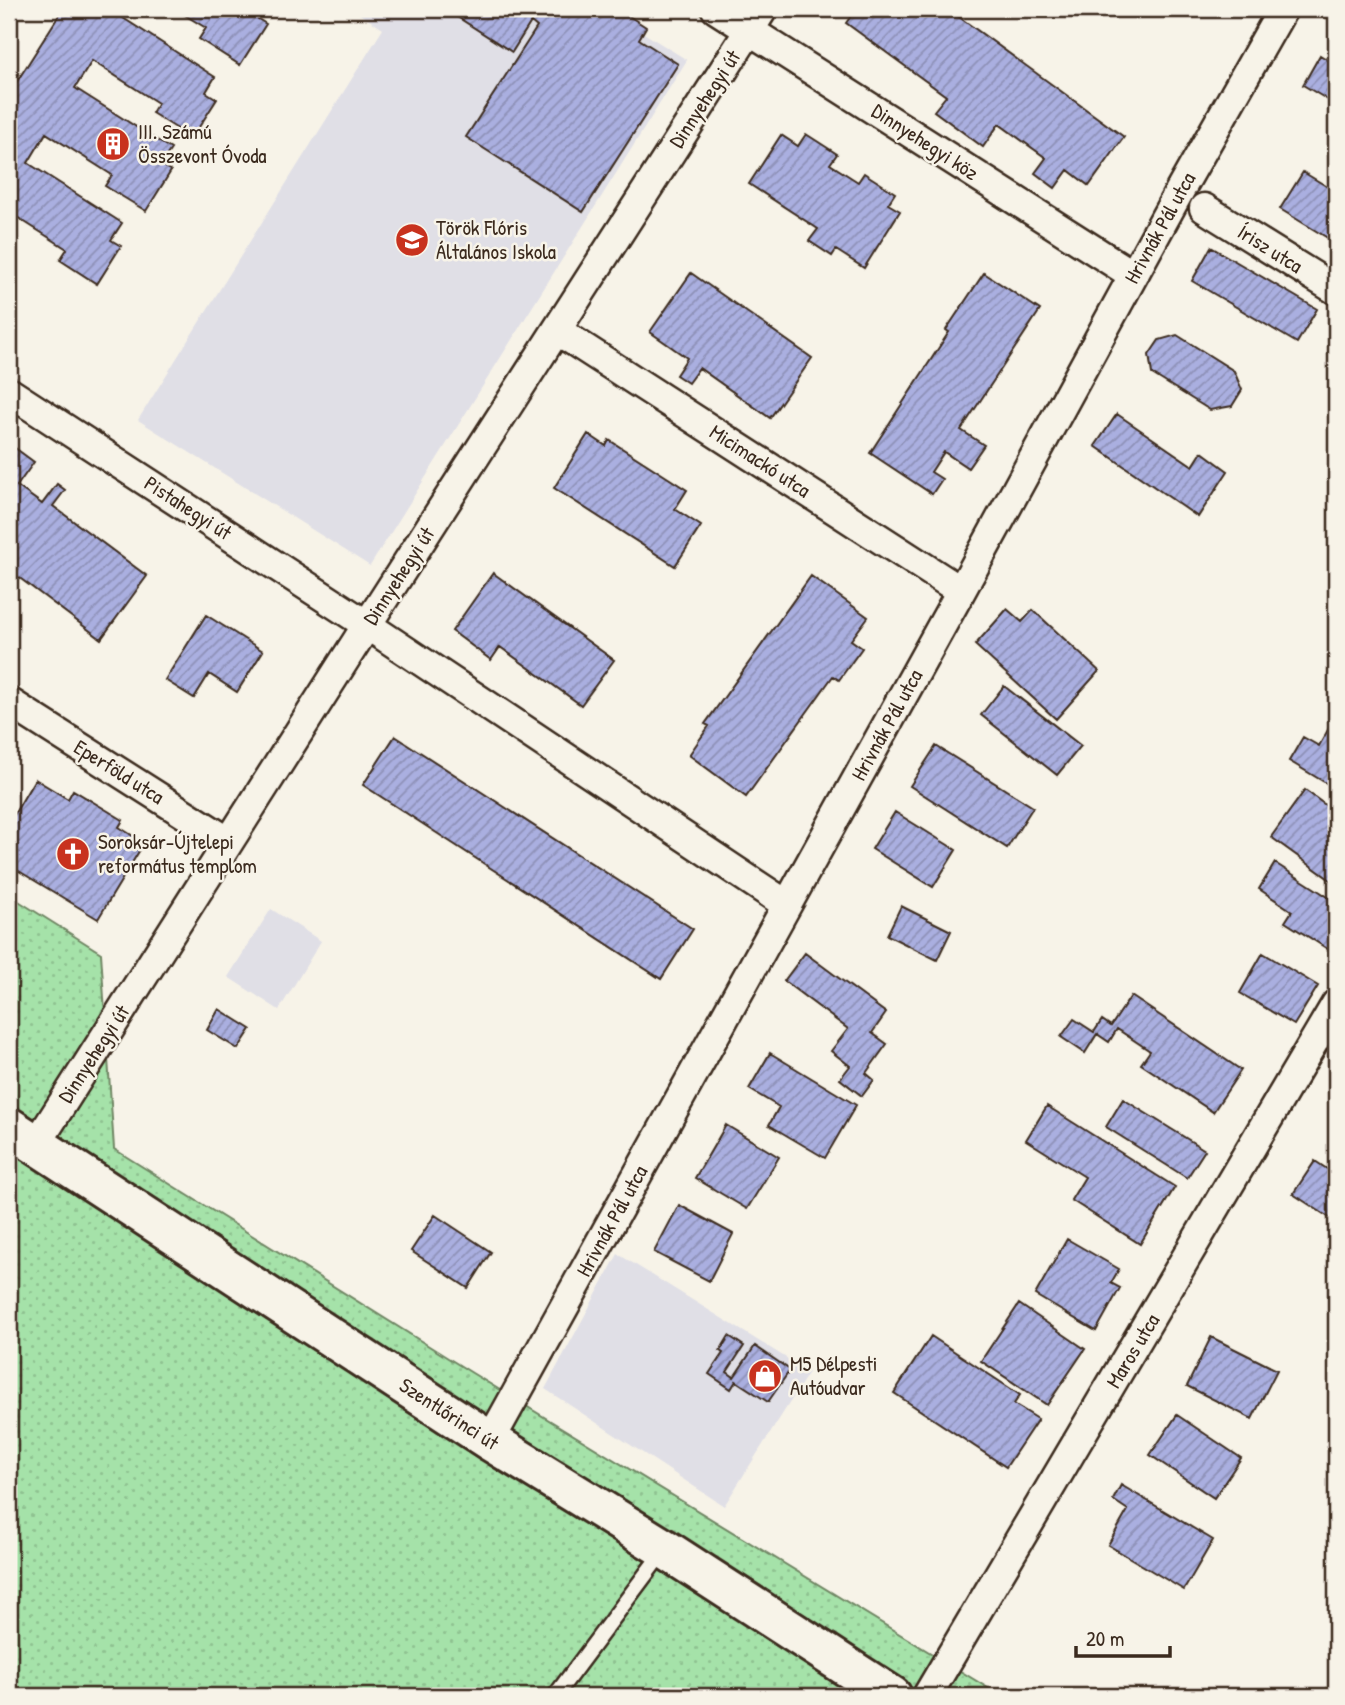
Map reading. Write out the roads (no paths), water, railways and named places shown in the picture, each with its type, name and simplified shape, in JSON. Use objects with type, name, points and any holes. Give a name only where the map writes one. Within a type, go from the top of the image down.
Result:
[{"type":"main road","name":"Szentlőrinci út","points":[[23,1136],[490,1441],[892,1696]]},
{"type":"street","name":"Dinnyehegyi köz","points":[[716,9],[756,19],[1133,275]]},
{"type":"street","name":"Hrivnák Pál utca","points":[[490,1441],[1133,275],[1283,9]]},
{"type":"street","name":"Dinnyehegyi út","points":[[23,1136],[229,842],[756,19]]},
{"type":"street","name":"Írisz utca","points":[[1204,208],[1336,290]]},
{"type":"street","name":"Micimackó utca","points":[[558,331],[961,591]]},
{"type":"street","name":"Pistahegyi út","points":[[9,392],[367,625],[787,905]]},
{"type":"street","name":"Eperföld utca","points":[[9,702],[229,842]]},
{"type":"street","name":"Maros utca","points":[[927,1696],[1336,1004]]},
{"type":"lane","points":[[555,1696],[664,1549]]},
{"type":"place","name":"III. Számú Összevont Óvoda","points":[[113,144]]},
{"type":"place","name":"Török Flóris Általános Iskola","points":[[412,240]]},
{"type":"place","name":"Soroksár-Újtelepi református templom","points":[[73,854]]},
{"type":"place","name":"M5 Délpesti Autóudvar","points":[[765,1376]]}]
